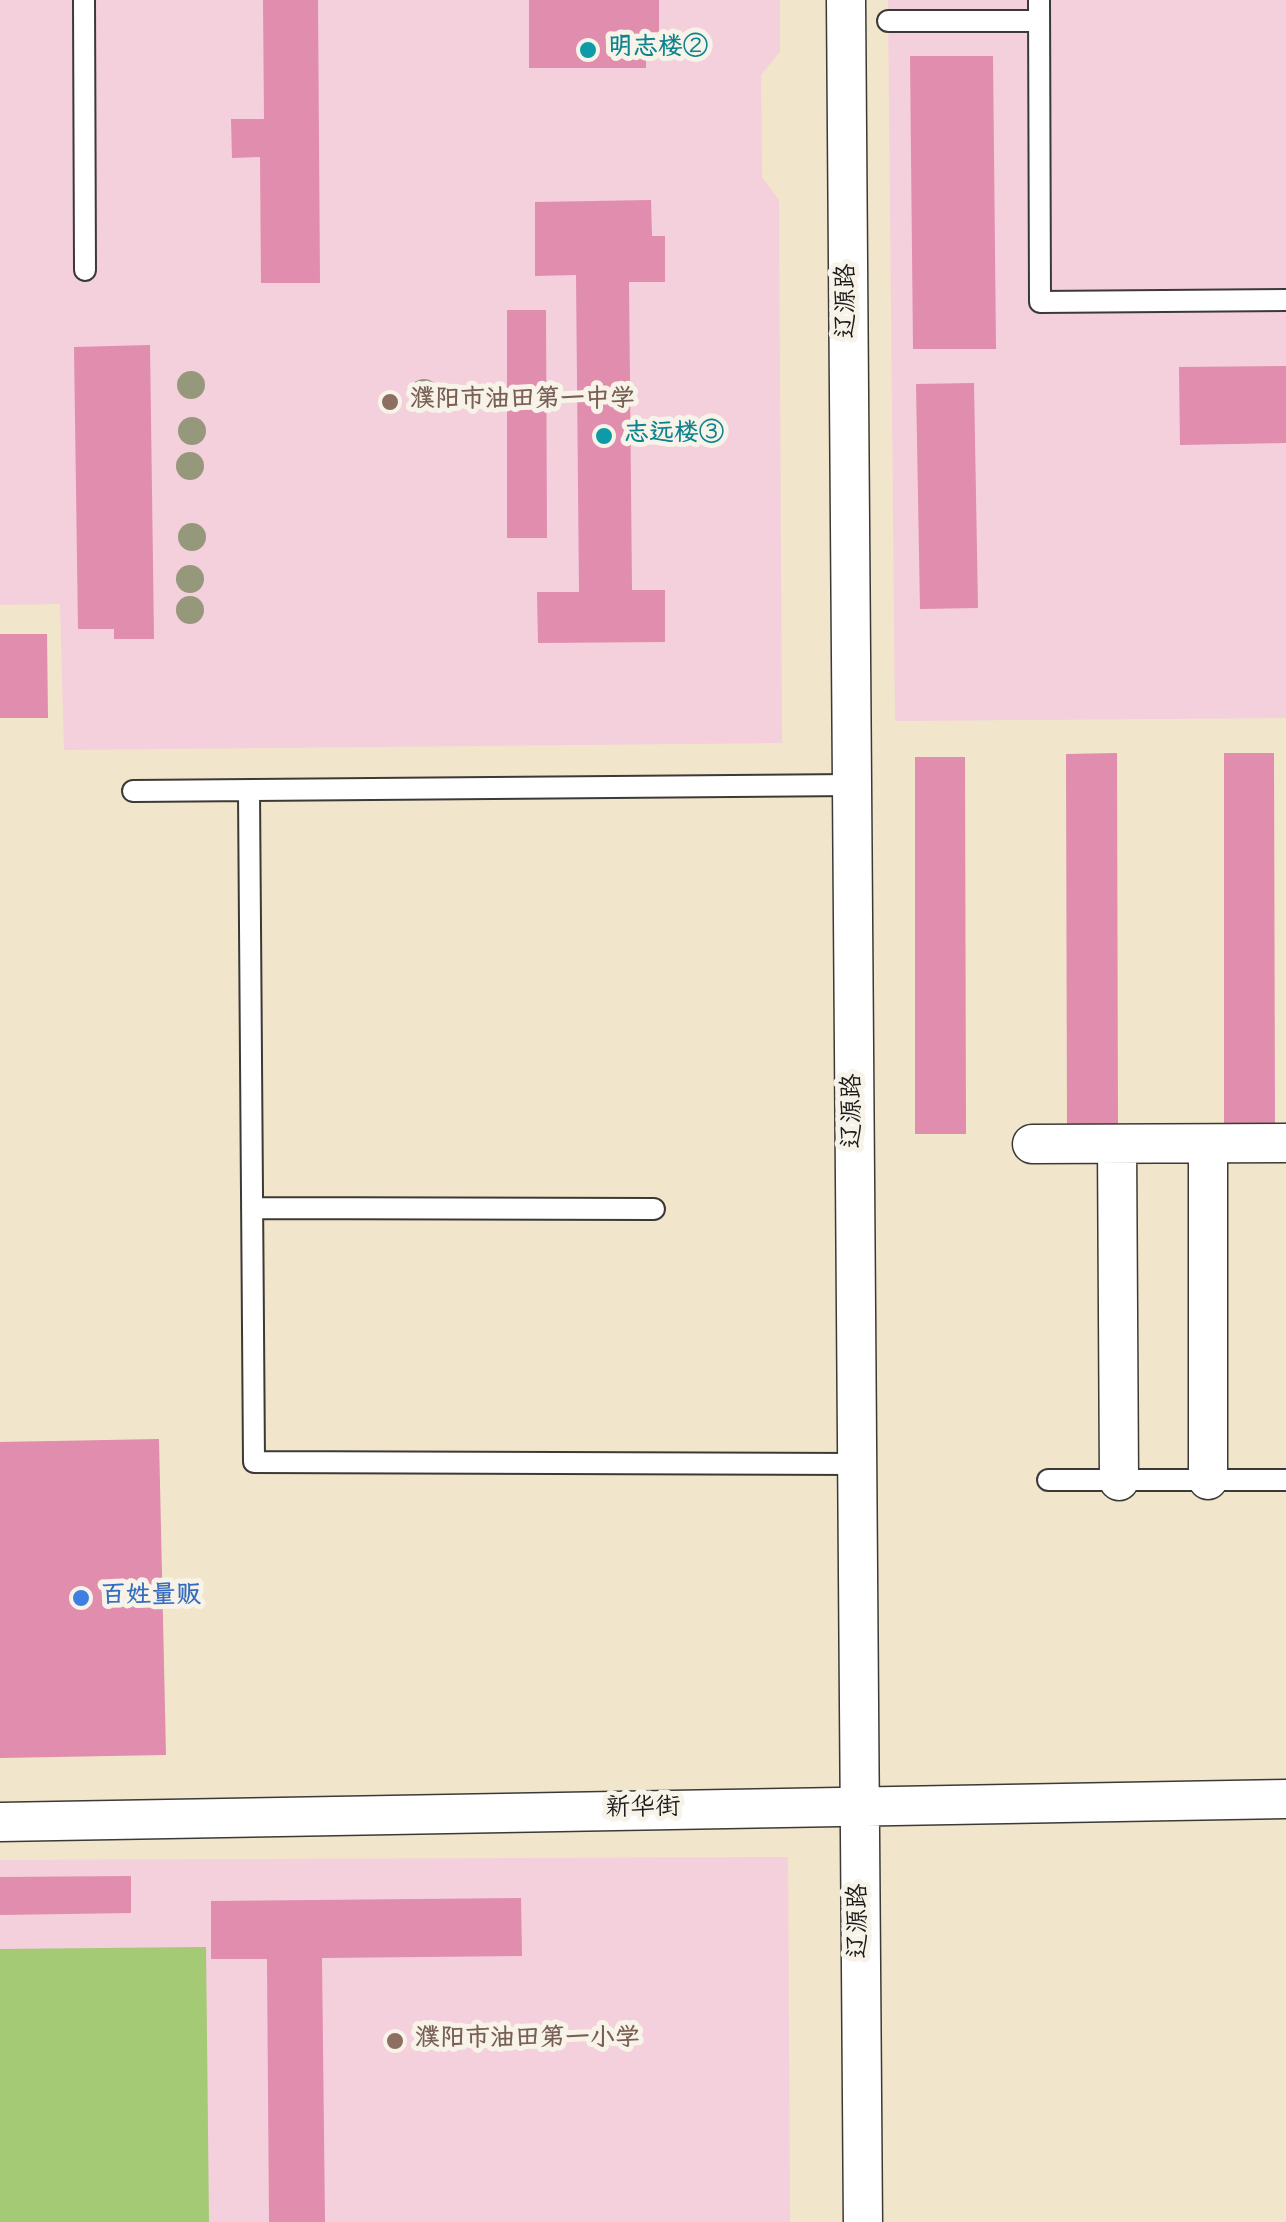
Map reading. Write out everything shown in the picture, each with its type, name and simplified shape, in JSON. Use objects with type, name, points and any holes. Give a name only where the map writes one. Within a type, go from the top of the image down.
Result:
[{"type":"street","name":"辽源路","points":[[846,0],[863,2222]]},
{"type":"street","points":[[1032,1144],[1286,1143]]},
{"type":"street","points":[[1117,1144],[1119,1481]]},
{"type":"street","points":[[1208,1144],[1208,1480]]},
{"type":"street","name":"新华街","points":[[0,1822],[1286,1799]]},
{"type":"lane","points":[[84,0],[86,270]]},
{"type":"lane","points":[[888,20],[1040,11],[1040,302],[1286,300]]},
{"type":"lane","points":[[133,792],[852,785]]},
{"type":"lane","points":[[249,792],[254,1462],[858,1464]]},
{"type":"lane","points":[[252,1208],[654,1208]]},
{"type":"lane","points":[[1048,1480],[1286,1480]]},
{"type":"shaded area","name":"濮阳市油田第一中学","points":[[0,0],[780,0],[780,52],[761,75],[762,177],[779,200],[782,743],[64,750],[60,604],[0,605]]},
{"type":"shaded area","points":[[888,0],[1286,0],[1286,718],[895,721]]},
{"type":"shaded area","name":"濮阳市油田第一小学","points":[[788,1857],[790,2222],[0,2222],[0,1860]]},
{"type":"green space","points":[[206,1947],[209,2222],[0,2222],[0,1949]]},
{"type":"building","points":[[263,0],[318,0],[320,283],[261,283],[260,157],[232,158],[231,119],[264,119]]},
{"type":"building","name":"明志楼②","points":[[529,0],[659,0],[659,32],[646,32],[646,68],[529,68]]},
{"type":"building","points":[[910,56],[993,56],[996,349],[913,349]]},
{"type":"building","name":"志远楼③","points":[[651,200],[652,236],[665,236],[665,282],[629,282],[632,590],[665,590],[665,642],[538,643],[537,592],[579,592],[576,275],[535,276],[535,202]]},
{"type":"building","points":[[507,310],[546,310],[547,538],[507,538]]},
{"type":"building","points":[[150,345],[154,639],[114,639],[114,629],[78,629],[74,347]]},
{"type":"building","points":[[1286,366],[1286,443],[1180,445],[1179,367]]},
{"type":"building","points":[[974,383],[978,608],[920,609],[916,384]]},
{"type":"building","points":[[0,634],[47,634],[48,718],[0,718]]},
{"type":"building","points":[[1117,753],[1118,1131],[1067,1131],[1066,754]]},
{"type":"building","points":[[1224,753],[1274,753],[1275,1130],[1224,1130]]},
{"type":"building","points":[[915,757],[965,757],[966,1134],[915,1134]]},
{"type":"building","name":"百姓量贩","points":[[159,1439],[166,1755],[0,1758],[0,1442]]},
{"type":"building","points":[[131,1876],[131,1913],[0,1915],[0,1877]]},
{"type":"building","points":[[521,1898],[522,1956],[322,1958],[325,2222],[269,2222],[267,1959],[211,1959],[211,1901]]},
{"type":"place","name":"明志楼②","points":[[588,50]]},
{"type":"place","name":"濮阳市油田第一中学","points":[[390,402]]},
{"type":"place","name":"志远楼③","points":[[604,436]]},
{"type":"place","name":"百姓量贩","points":[[81,1598]]},
{"type":"place","name":"濮阳市油田第一小学","points":[[395,2041]]}]
